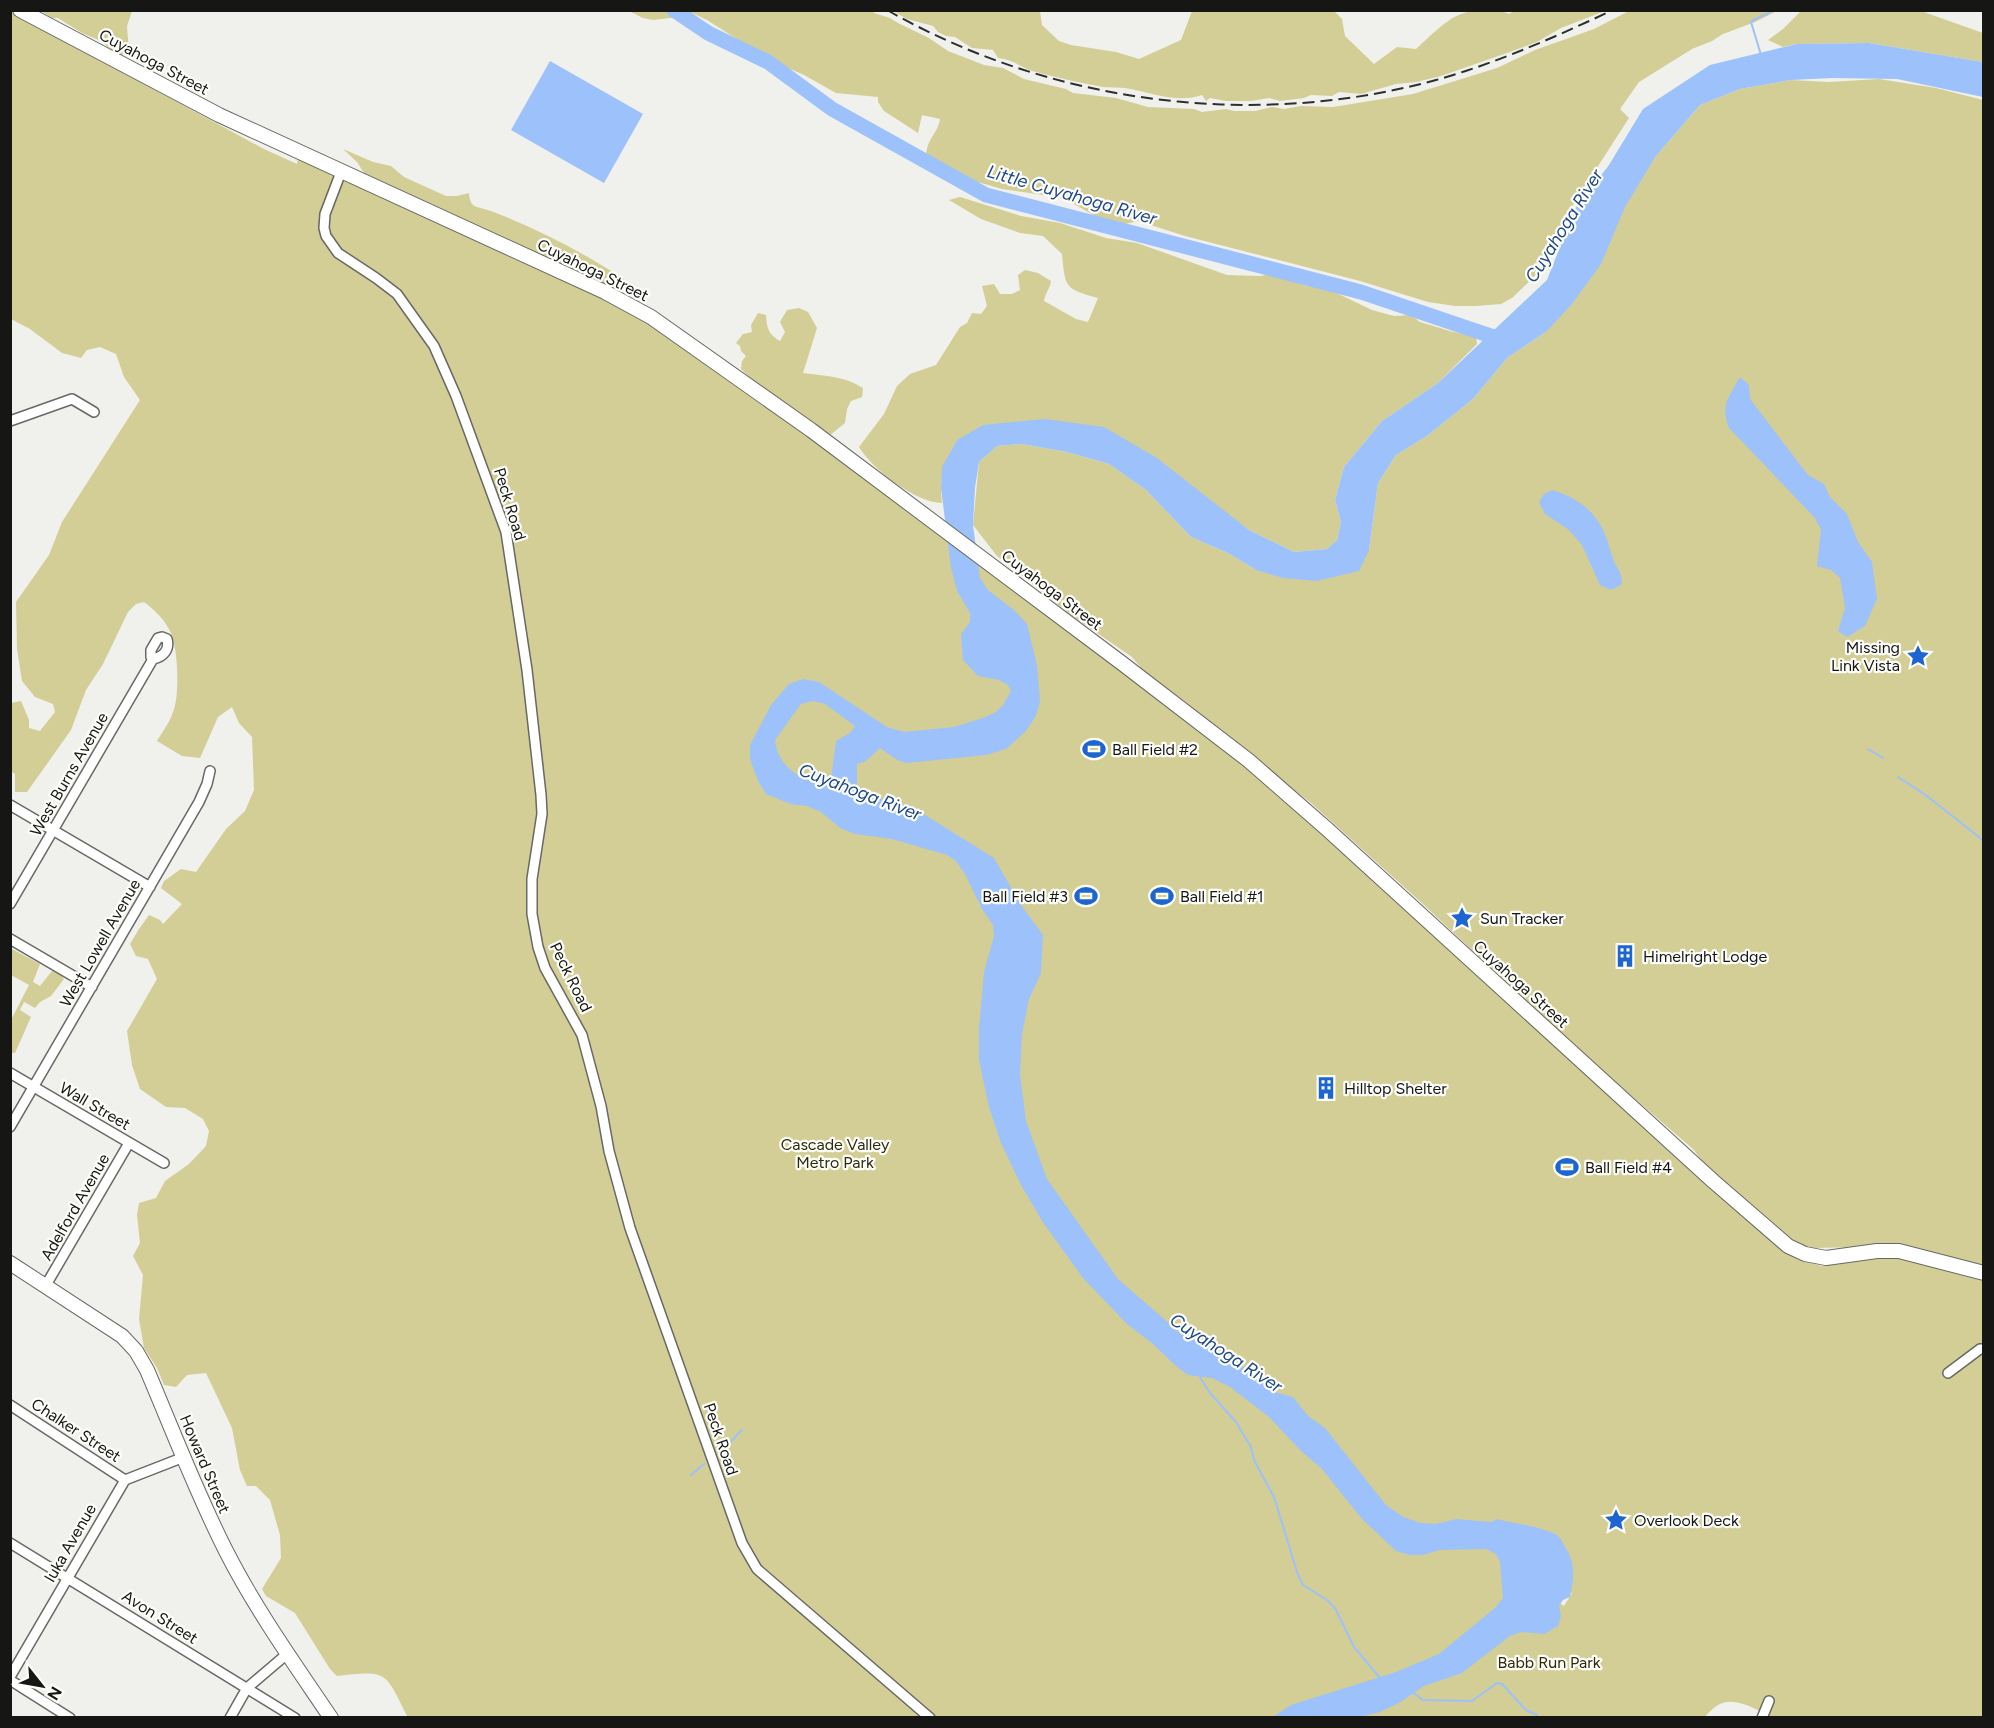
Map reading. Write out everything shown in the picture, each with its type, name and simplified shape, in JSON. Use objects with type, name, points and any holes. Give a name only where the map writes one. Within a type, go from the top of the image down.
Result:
[{"type":"street","name":"Cuyahoga Street","points":[[20,10],[199,105],[628,303],[651,317],[811,430],[1248,760],[1327,829],[1713,1181],[1788,1246],[1805,1254],[1826,1258],[1876,1251],[1899,1251],[1983,1273]]},
{"type":"street","name":"Peck Road","points":[[341,172],[325,214],[326,236],[338,253],[397,294],[434,346],[460,406],[506,532],[541,795],[542,814],[532,879],[532,914],[538,947],[545,968],[582,1035],[623,1208],[738,1533],[757,1569],[930,1718]]},
{"type":"street","points":[[10,421],[72,399],[94,412]]},
{"type":"street","name":"West Burns Avenue","points":[[10,904],[153,659]]},
{"type":"street","name":"West Lowell Avenue","points":[[10,1127],[199,802],[210,771]]},
{"type":"street","points":[[10,806],[150,887]]},
{"type":"street","points":[[10,939],[92,987]]},
{"type":"street","name":"Wall Street","points":[[10,1073],[164,1163]]},
{"type":"street","name":"Adelford Avenue","points":[[46,1286],[129,1143]]},
{"type":"street","name":"Howard Street","points":[[10,1263],[122,1336],[136,1351],[147,1370],[206,1510],[227,1552],[287,1654],[331,1718]]},
{"type":"street","points":[[1948,1373],[1983,1349]]},
{"type":"street","name":"Chalker Street","points":[[10,1405],[125,1480]]},
{"type":"street","points":[[125,1480],[184,1457]]},
{"type":"street","name":"Iuka Avenue","points":[[10,1679],[125,1480]]},
{"type":"street","name":"Avon Street","points":[[10,1543],[295,1718]]},
{"type":"street","points":[[230,1718],[247,1689],[287,1654]]},
{"type":"street","points":[[10,1679],[70,1718]]},
{"type":"street","points":[[1762,1718],[1769,1701]]},
{"type":"green space","points":[[1491,10],[1509,14],[1514,11],[1605,11],[1561,28],[1537,42],[1441,76],[1416,82],[1396,84],[1361,94],[1339,92],[1332,96],[1311,95],[1280,101],[1269,98],[1226,101],[1210,98],[1206,101],[1202,95],[1184,98],[1166,97],[1128,88],[1103,87],[1036,72],[1009,60],[998,58],[993,50],[972,48],[955,37],[938,32],[933,26],[907,19],[893,11],[1040,11],[1042,25],[1059,41],[1139,59],[1181,40],[1192,11],[1334,11],[1342,19],[1345,36],[1374,64],[1397,47],[1416,49],[1440,27],[1464,13]]},
{"type":"green space","points":[[41,11],[132,11],[127,26],[129,53],[121,55],[101,41]]},
{"type":"green space","points":[[629,11],[873,11],[929,38],[948,51],[984,65],[1003,68],[1024,79],[1066,89],[1073,93],[1116,98],[1148,107],[1194,109],[1202,112],[1226,109],[1255,111],[1272,107],[1284,109],[1301,106],[1333,107],[1413,94],[1497,68],[1535,50],[1594,29],[1629,11],[1777,11],[1692,49],[1639,82],[1620,109],[1629,118],[1569,211],[1537,274],[1512,298],[1501,304],[1455,306],[1428,302],[1360,281],[1185,236],[1138,221],[1125,224],[1106,222],[1063,198],[1002,189],[974,181],[946,170],[926,157],[928,145],[940,119],[922,115],[918,133],[884,111],[878,102],[878,97],[836,93],[770,60],[692,13],[653,20]]},
{"type":"green space","points":[[1801,11],[1921,11],[1983,33],[1983,62],[1869,43],[1797,44],[1783,47],[1768,40]]},
{"type":"green space","name":"Cascade Valley Metro Park","points":[[11,12],[264,149],[297,164],[299,152],[371,184],[357,162],[343,149],[373,162],[391,166],[404,177],[446,196],[469,193],[473,205],[543,233],[624,279],[626,286],[621,292],[607,292],[629,303],[1248,760],[1798,1260],[1822,1266],[1889,1257],[1923,1263],[1983,1281],[1983,1717],[1772,1717],[1746,1705],[1725,1702],[1718,1705],[1704,1718],[408,1718],[395,1691],[383,1678],[367,1674],[337,1676],[330,1669],[295,1613],[266,1596],[262,1589],[281,1558],[280,1535],[270,1500],[256,1486],[247,1486],[240,1470],[232,1428],[206,1373],[187,1375],[176,1387],[164,1385],[157,1368],[144,1348],[139,1319],[143,1275],[133,1256],[140,1243],[137,1215],[139,1203],[156,1198],[165,1181],[189,1164],[206,1146],[209,1131],[203,1119],[185,1108],[166,1107],[140,1089],[132,1065],[127,1031],[157,979],[148,959],[136,956],[130,944],[149,915],[163,924],[182,904],[161,888],[164,881],[181,869],[196,872],[226,829],[245,811],[254,790],[252,737],[239,723],[232,707],[218,717],[200,758],[182,756],[157,741],[175,705],[177,661],[169,628],[144,602],[136,604],[128,612],[103,664],[86,690],[71,730],[27,792],[15,792],[15,774],[10,771],[11,703],[21,701],[29,720],[29,728],[40,731],[55,712],[53,704],[35,697],[22,681],[17,649],[16,602],[49,555],[62,522],[140,400],[124,377],[116,354],[100,347],[87,350],[81,358],[62,353],[30,329],[11,319]],"holes":[[[1502,1564],[1572,1593],[1564,1606],[1545,1593],[1511,1604]]]},
{"type":"green space","points":[[1879,79],[1936,88],[1983,100],[1983,1273],[1925,1253],[1879,1243],[1860,1247],[1814,1248],[1792,1242],[1709,1170],[1693,1149],[1575,1047],[1311,803],[1221,734],[1186,702],[1146,674],[1132,657],[1071,615],[997,556],[973,525],[979,462],[997,446],[1022,444],[1067,452],[1109,464],[1146,490],[1191,537],[1228,553],[1256,570],[1369,550],[1378,483],[1396,455],[1427,436],[1473,399],[1507,358],[1547,331],[1656,156],[1700,105],[1740,89],[1791,80],[1829,82]]},
{"type":"green space","points":[[960,197],[1021,216],[1060,223],[1106,238],[1137,243],[1227,275],[1271,274],[1307,286],[1324,287],[1372,310],[1394,316],[1411,315],[1420,322],[1476,337],[1477,344],[1438,383],[1382,421],[1344,467],[1335,500],[1341,522],[1337,540],[1327,549],[1294,552],[1249,530],[1104,427],[957,440],[944,470],[941,484],[942,503],[932,501],[896,483],[874,465],[859,447],[884,414],[897,386],[910,374],[936,365],[960,327],[967,323],[972,313],[981,314],[987,306],[982,286],[994,284],[1000,294],[1012,294],[1020,290],[1018,275],[1025,270],[1038,273],[1051,281],[1044,301],[1076,319],[1088,322],[1098,298],[1069,286],[1064,274],[1062,254],[1043,236],[1020,233],[981,219],[949,200]]},
{"type":"green space","points":[[799,308],[808,312],[817,328],[803,373],[842,379],[863,388],[862,397],[851,401],[845,423],[830,435],[759,386],[741,369],[742,361],[746,356],[736,343],[743,334],[752,332],[751,325],[758,313],[766,315],[769,330],[780,341],[785,332],[780,322],[787,310]]},
{"type":"green space","points":[[10,948],[40,964],[33,982],[40,986],[52,971],[60,974],[64,979],[51,996],[35,1008],[24,1002],[20,1010],[31,1017],[15,1053],[11,1053],[11,1020],[29,985],[11,975]]},
{"type":"water","points":[[1869,43],[1983,62],[1983,97],[1897,79],[1833,78],[1791,80],[1740,89],[1700,105],[1656,156],[1625,207],[1601,264],[1572,304],[1547,331],[1507,358],[1473,399],[1427,436],[1396,455],[1378,483],[1369,550],[1359,571],[1317,581],[1283,578],[1256,570],[1228,553],[1191,537],[1146,490],[1109,464],[1067,452],[1022,444],[997,446],[979,462],[975,488],[973,525],[980,578],[988,590],[1015,611],[1027,624],[1037,665],[1040,701],[1036,716],[1025,732],[1006,749],[986,755],[906,763],[897,760],[880,748],[866,761],[857,764],[857,792],[867,793],[890,803],[909,805],[994,858],[1021,905],[1043,935],[1041,973],[1029,999],[1022,1034],[1020,1074],[1026,1121],[1047,1179],[1118,1279],[1179,1332],[1261,1378],[1275,1392],[1293,1397],[1308,1416],[1325,1428],[1386,1505],[1403,1517],[1421,1523],[1436,1524],[1456,1519],[1492,1522],[1497,1519],[1528,1525],[1557,1535],[1569,1553],[1573,1571],[1570,1597],[1563,1600],[1559,1606],[1561,1616],[1558,1626],[1544,1634],[1521,1632],[1510,1636],[1462,1673],[1424,1686],[1399,1703],[1380,1712],[1360,1717],[1273,1717],[1291,1705],[1396,1672],[1439,1654],[1495,1608],[1503,1598],[1500,1562],[1496,1554],[1486,1549],[1440,1550],[1423,1555],[1410,1555],[1396,1551],[1362,1519],[1322,1469],[1301,1451],[1269,1417],[1230,1387],[1212,1378],[1188,1375],[1177,1367],[1127,1324],[1083,1278],[1042,1221],[1020,1183],[1001,1143],[989,1107],[979,1060],[979,1029],[984,972],[994,936],[993,925],[982,909],[965,874],[956,861],[947,855],[892,839],[855,834],[840,828],[821,812],[766,794],[758,781],[750,759],[750,745],[771,705],[789,684],[803,679],[819,682],[887,727],[904,732],[954,727],[983,718],[996,712],[1003,705],[1011,691],[1008,685],[999,680],[978,676],[963,660],[961,634],[970,622],[970,613],[957,591],[951,568],[941,488],[942,467],[957,440],[983,425],[1045,419],[1104,427],[1157,458],[1249,530],[1294,552],[1327,549],[1337,540],[1341,522],[1335,500],[1344,467],[1382,421],[1438,383],[1547,280],[1575,209],[1609,165],[1643,109],[1710,65],[1797,44]],"holes":[[[813,701],[825,704],[855,726],[850,733],[836,741],[831,778],[825,786],[807,780],[792,771],[781,758],[775,740],[801,704]]]},
{"type":"water","points":[[550,61],[643,114],[604,183],[511,130]]},
{"type":"water","points":[[1740,377],[1749,385],[1750,399],[1808,475],[1824,484],[1830,497],[1847,514],[1858,542],[1872,562],[1877,599],[1865,626],[1847,637],[1838,631],[1845,608],[1840,578],[1831,570],[1817,566],[1821,530],[1815,518],[1729,428],[1725,413],[1727,401]]},
{"type":"water","points":[[1552,490],[1576,500],[1595,517],[1605,535],[1622,584],[1611,590],[1600,585],[1582,545],[1569,530],[1545,514],[1539,502],[1544,494]]},
{"type":"waterway","name":"Little Cuyahoga River","points":[[674,10],[708,33],[768,62],[832,109],[986,195],[1361,292],[1494,337]]},
{"type":"waterway","points":[[1761,55],[1751,22],[1773,10]]},
{"type":"waterway","points":[[1868,749],[1883,758]]},
{"type":"waterway","points":[[1898,777],[1927,796],[1984,841]]},
{"type":"waterway","points":[[1200,1375],[1210,1393],[1236,1422],[1251,1447],[1254,1460],[1274,1497],[1303,1585],[1327,1600],[1335,1608],[1354,1647],[1380,1678]]},
{"type":"waterway","points":[[720,1453],[742,1430]]},
{"type":"waterway","points":[[691,1475],[704,1464]]},
{"type":"waterway","points":[[1411,1691],[1423,1700],[1472,1701],[1497,1683],[1502,1684],[1526,1710],[1537,1715]]},
{"type":"railway","points":[[887,10],[950,42],[1017,68],[1085,87],[1155,99],[1225,105],[1296,103],[1367,95],[1436,80],[1504,58],[1613,10]]},
{"type":"place","name":"Missing Link Vista","points":[[1918,656]]},
{"type":"place","name":"Ball Field #2","points":[[1094,749]]},
{"type":"place","name":"Ball Field #3","points":[[1086,896]]},
{"type":"place","name":"Ball Field #1","points":[[1162,896]]},
{"type":"place","name":"Sun Tracker","points":[[1462,918]]},
{"type":"place","name":"Himelright Lodge","points":[[1625,956]]},
{"type":"place","name":"Hilltop Shelter","points":[[1326,1088]]},
{"type":"place","name":"Ball Field #4","points":[[1567,1167]]},
{"type":"place","name":"Overlook Deck","points":[[1616,1520]]},
{"type":"water label","name":"Cuyahoga River","points":[[1564,226]]},
{"type":"water label","name":"Cuyahoga River","points":[[860,792]]},
{"type":"water label","name":"Cuyahoga River","points":[[1226,1353]]},
{"type":"park label","name":"Babb Run Park","points":[[1549,1662]]}]
